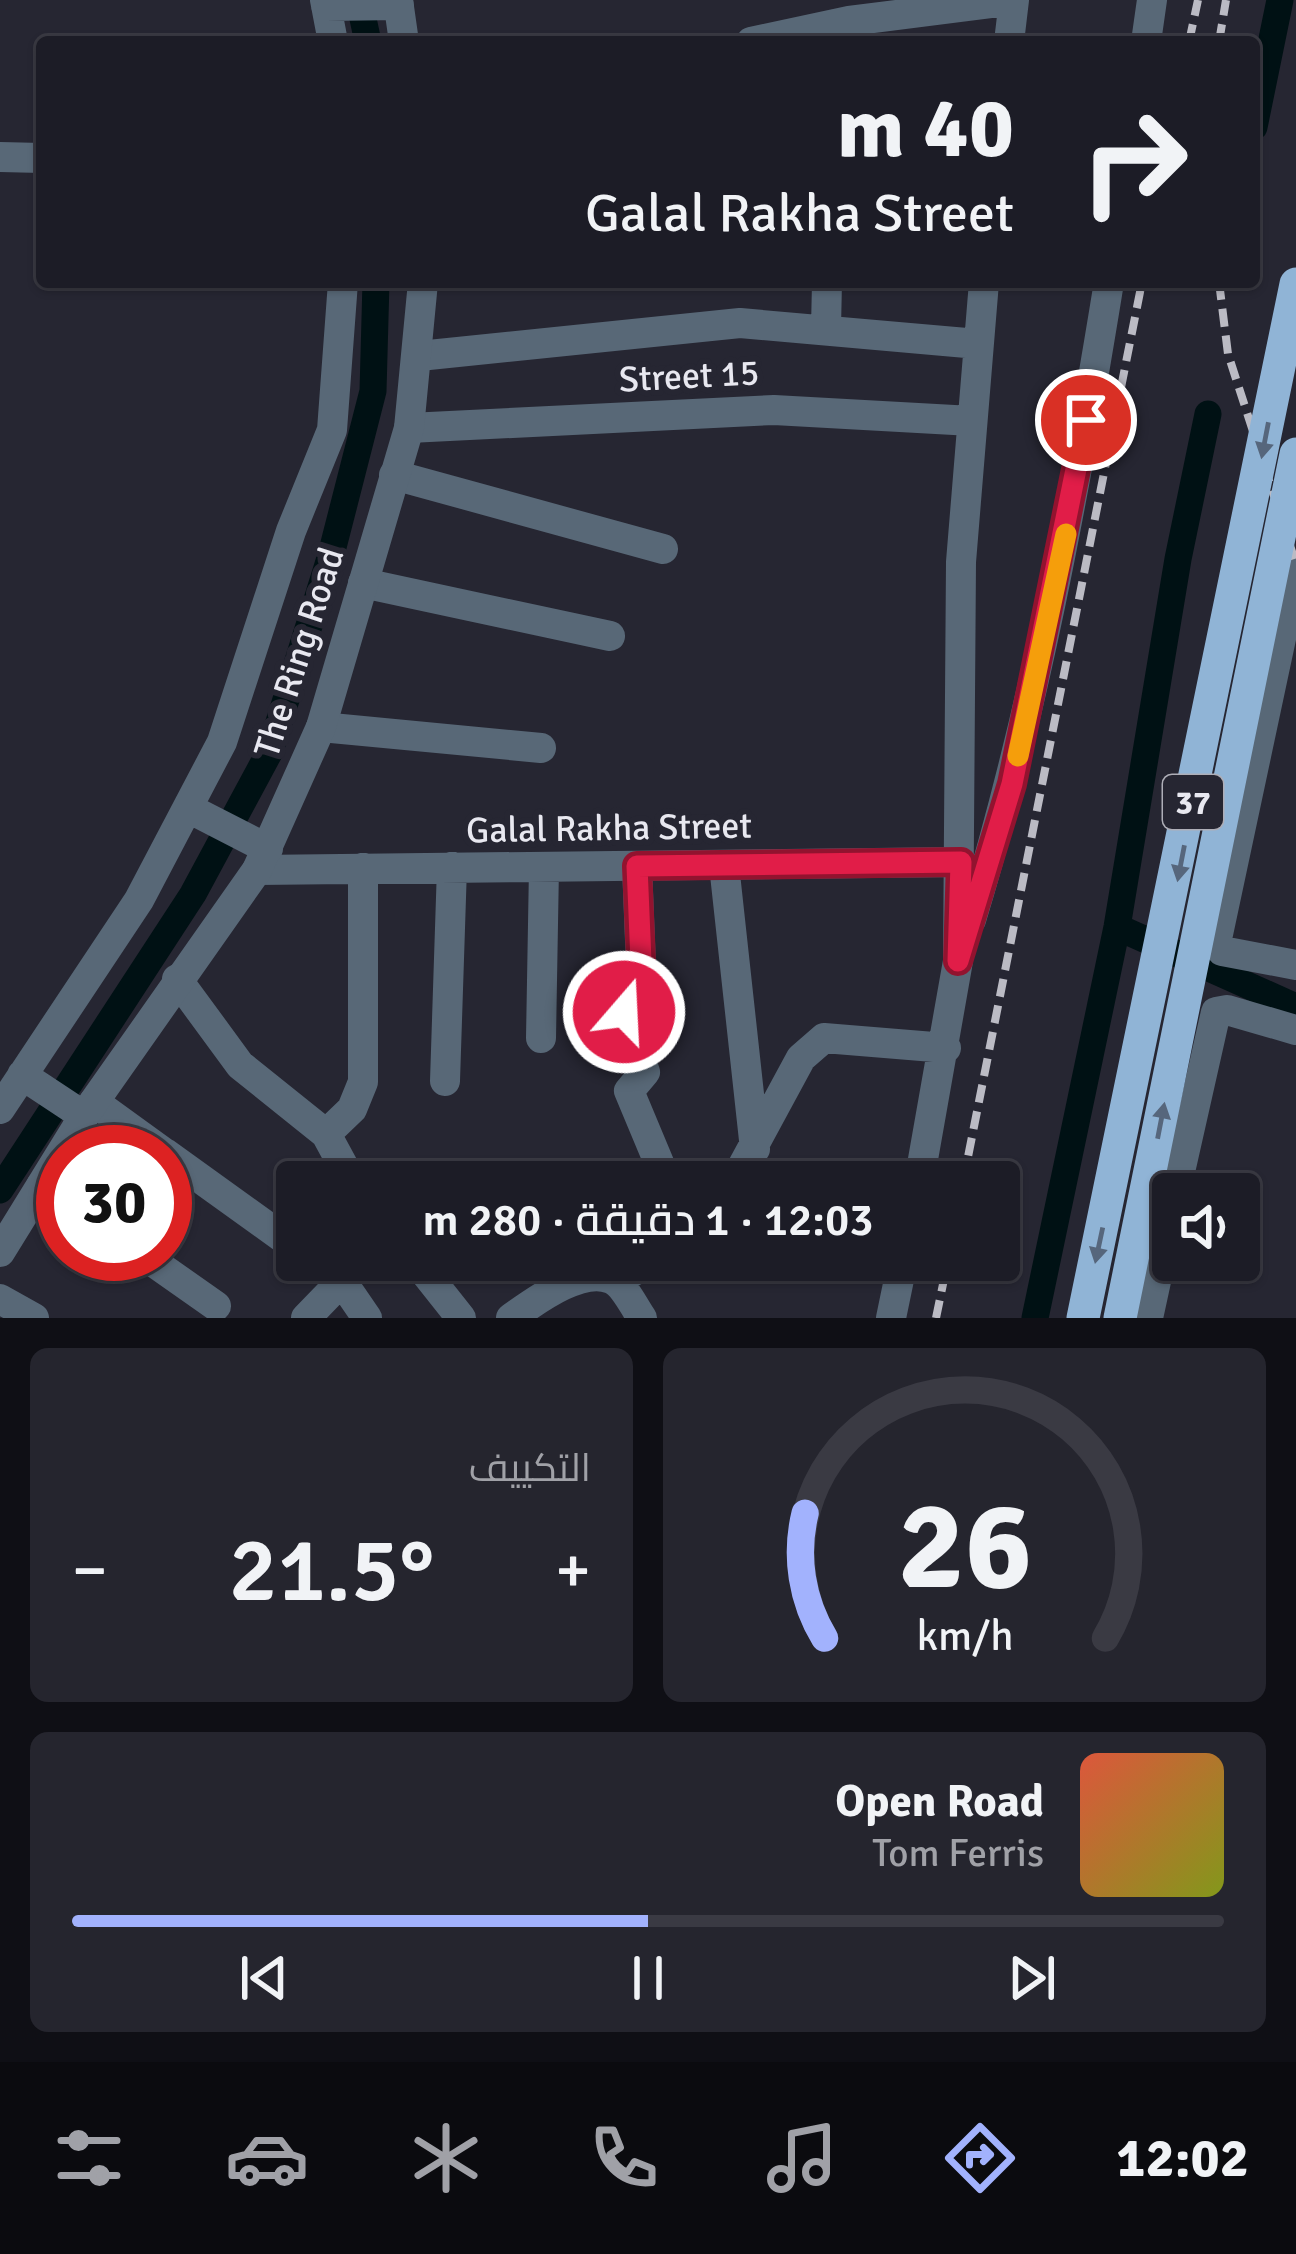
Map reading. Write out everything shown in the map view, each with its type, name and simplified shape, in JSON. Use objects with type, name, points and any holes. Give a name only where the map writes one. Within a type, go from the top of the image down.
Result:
[{"type":"highway","name":"37","points":[[1083,1318],[1166,939],[1296,284]]},
{"type":"highway","name":"37","points":[[1120,1318],[1296,454]]},
{"type":"street","points":[[779,36],[850,21],[1014,0],[1011,36]]},
{"type":"street","points":[[1147,36],[1152,0]]},
{"type":"street","points":[[331,36],[326,3],[399,3],[403,36]]},
{"type":"street","points":[[0,157],[36,158]]},
{"type":"street","name":"The Ring Road","points":[[0,1108],[139,900],[222,742],[291,531],[325,459],[337,400],[343,288]]},
{"type":"street","name":"The Ring Road","points":[[82,1125],[262,860],[321,727],[409,428],[423,288]]},
{"type":"street","points":[[826,328],[827,288]]},
{"type":"street","points":[[923,1161],[958,961],[961,562],[983,288]]},
{"type":"street","points":[[958,961],[1012,784],[1071,512],[1108,288]]},
{"type":"street","points":[[419,356],[728,324],[826,328],[978,344]]},
{"type":"street","name":"Street 15","points":[[409,428],[774,410],[972,421]]},
{"type":"street","points":[[394,475],[663,549]]},
{"type":"street","points":[[1296,568],[1217,939],[1222,951],[1233,956],[1296,965]]},
{"type":"street","points":[[363,583],[610,636]]},
{"type":"street","points":[[321,727],[541,748]]},
{"type":"street","points":[[190,809],[262,860]]},
{"type":"street","name":"Galal Rakha Street","points":[[262,860],[363,868],[961,862]]},
{"type":"street","points":[[724,865],[754,1149]]},
{"type":"street","points":[[637,866],[642,985],[623,1006],[645,1072],[629,1091],[658,1161]]},
{"type":"street","points":[[445,1081],[452,867]]},
{"type":"street","points":[[541,1038],[544,867]]},
{"type":"street","points":[[326,1134],[352,1109],[363,1082],[367,1051],[363,868]]},
{"type":"street","points":[[177,979],[240,1065],[326,1134],[341,1161]]},
{"type":"street","points":[[1180,1173],[1216,1012],[1227,1010],[1296,1030]]},
{"type":"street","points":[[747,1161],[801,1058],[824,1038],[946,1048]]},
{"type":"street","points":[[22,1075],[116,1125]]},
{"type":"street","points":[[192,1173],[276,1234]]},
{"type":"street","name":"The Ring Road","points":[[0,1252],[36,1211]]},
{"type":"street","points":[[511,1318],[564,1286],[605,1278],[626,1305]]},
{"type":"street","points":[[180,1281],[216,1306]]},
{"type":"street","points":[[306,1318],[341,1281]]},
{"type":"street","points":[[355,1281],[367,1318]]},
{"type":"street","points":[[432,1281],[461,1318]]},
{"type":"street","points":[[891,1318],[899,1281]]},
{"type":"street","points":[[1148,1318],[1156,1281]]},
{"type":"street","points":[[0,1299],[34,1318]]},
{"type":"waterway","points":[[359,0],[367,36]]},
{"type":"waterway","points":[[1260,98],[1280,0]]},
{"type":"waterway","points":[[0,1190],[193,894],[270,751],[331,555],[373,391],[376,288]]},
{"type":"waterway","points":[[1035,1318],[1117,927],[1178,559],[1208,414]]},
{"type":"waterway","points":[[1117,927],[1296,1007]]},
{"type":"railway","points":[[1190,36],[1198,0]]},
{"type":"railway","points":[[1220,36],[1226,0]]},
{"type":"railway","points":[[967,1161],[1141,288]]},
{"type":"railway","points":[[1220,288],[1228,354],[1296,564]]},
{"type":"railway","points":[[936,1318],[944,1281]]},
{"type":"slow traffic","points":[[1018,756],[1066,534]]},
{"type":"route","points":[[624,1012],[627,1001],[642,991],[637,866],[961,862],[958,961],[1012,784],[1071,512],[1086,420]]}]
